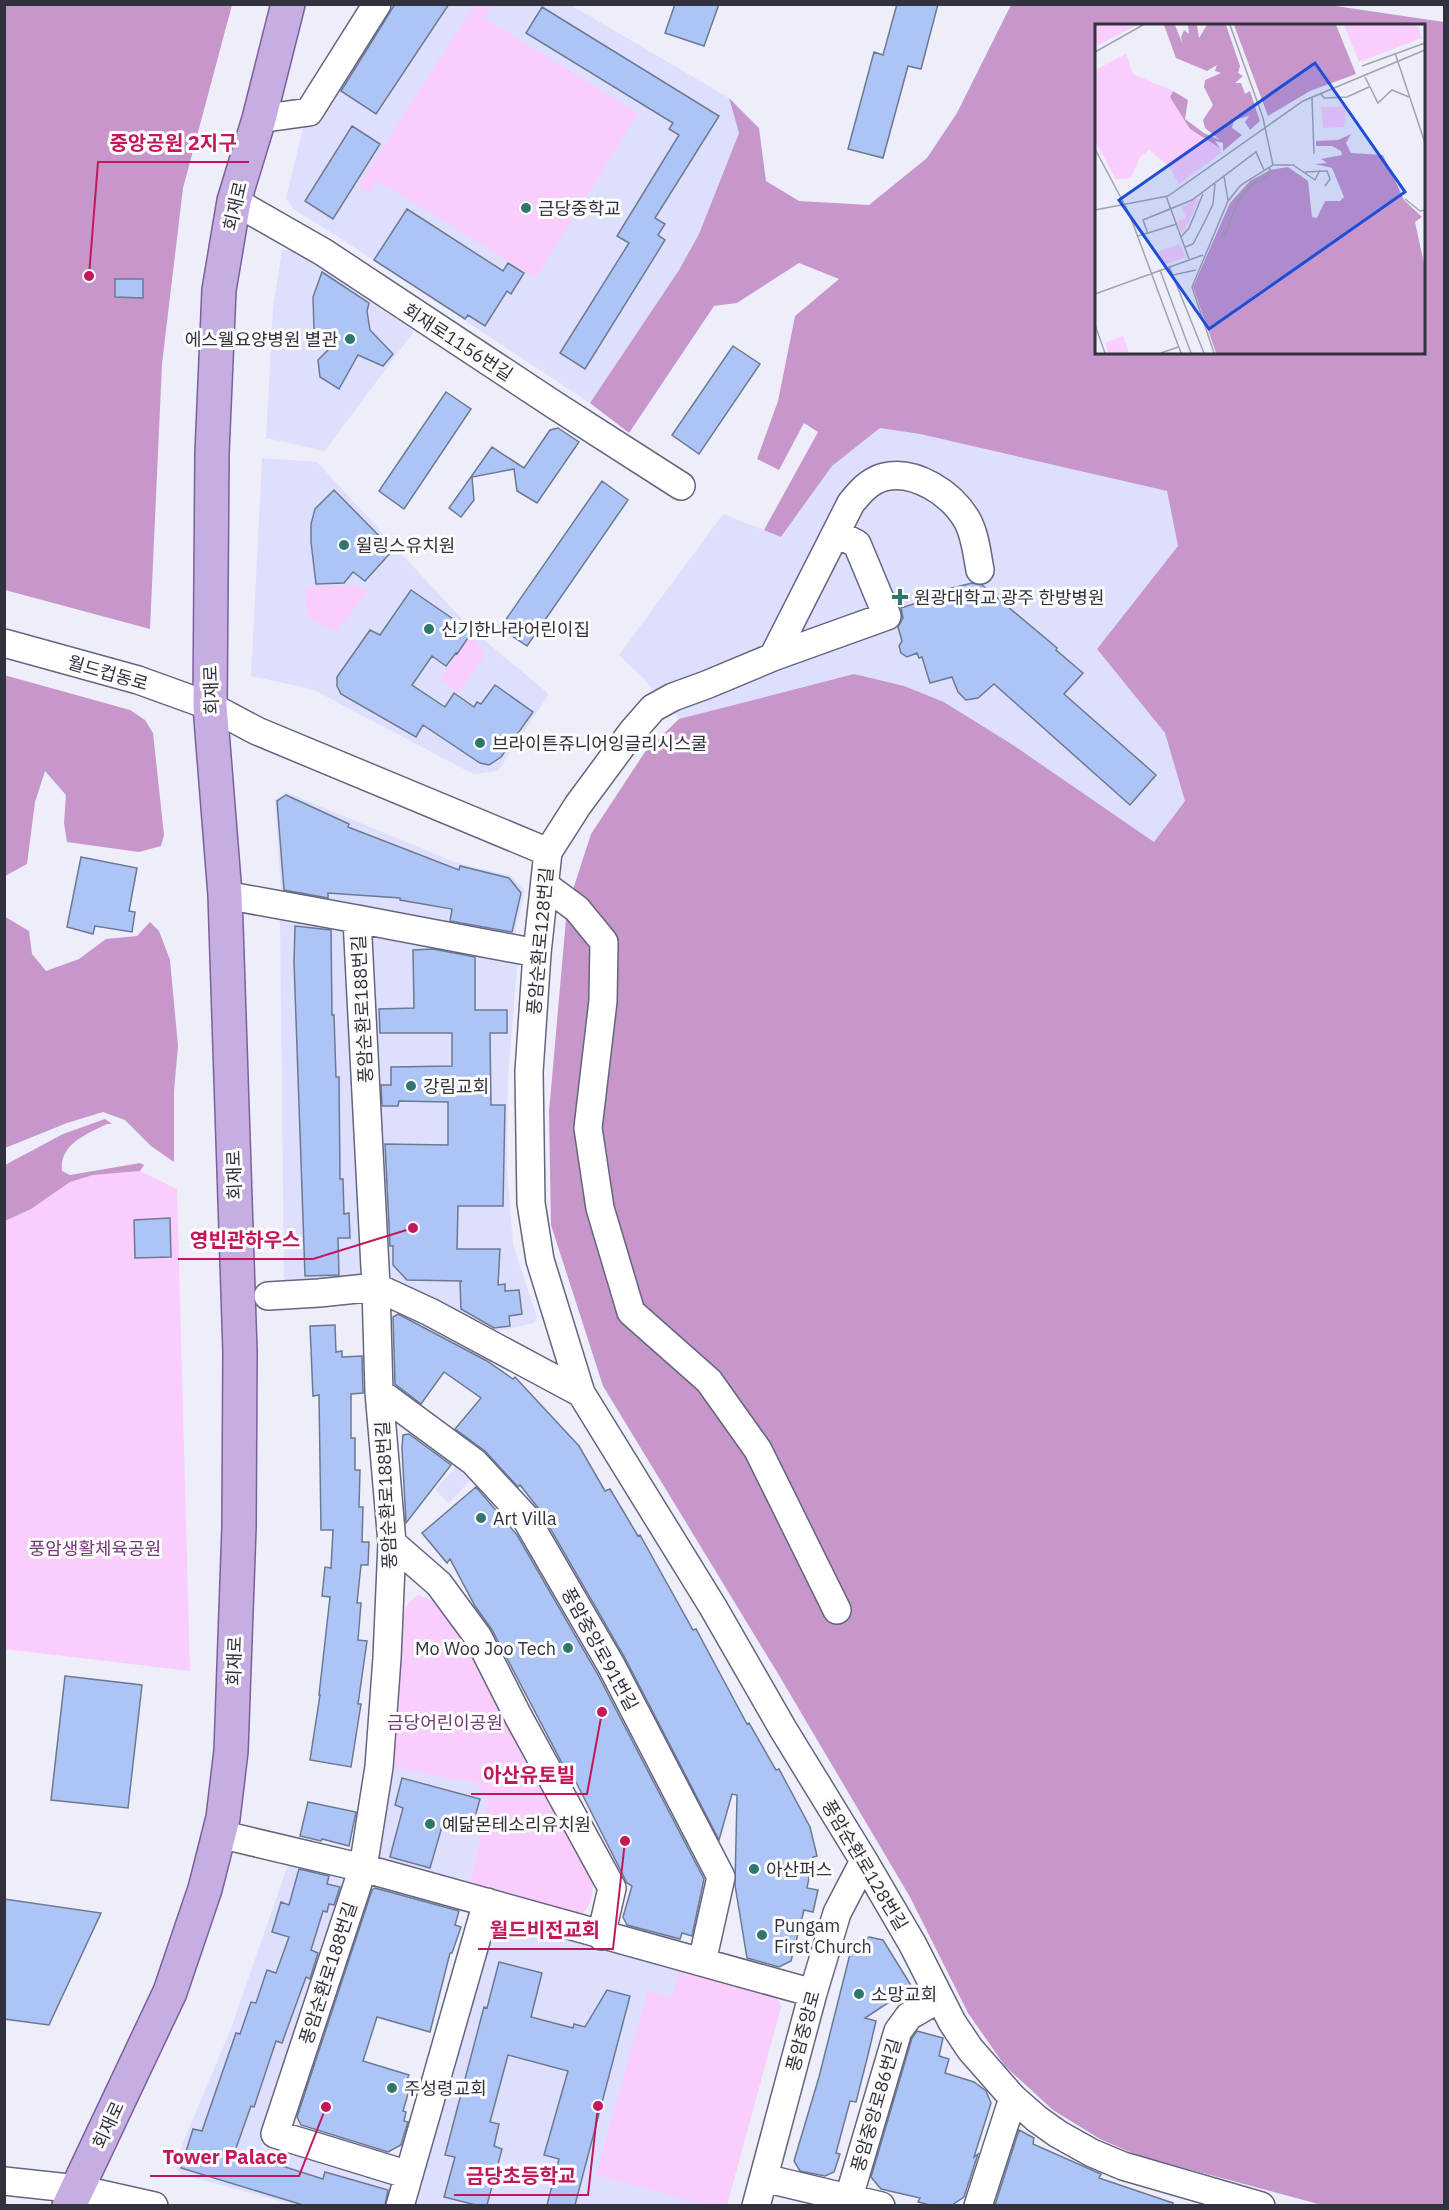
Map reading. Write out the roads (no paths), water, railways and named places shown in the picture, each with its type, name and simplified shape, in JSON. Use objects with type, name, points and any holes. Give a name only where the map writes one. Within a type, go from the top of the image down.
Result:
[{"type":"main road","name":"회재로","points":[[73,2197],[170,1992],[205,1889],[219,1834],[231,1751],[239,1527],[240,1352],[225,895],[210,706],[212,453],[219,290],[234,201],[259,119],[288,4]]},
{"type":"street","points":[[259,119],[309,112],[377,4]]},
{"type":"street","name":"회재로1156번길","points":[[234,201],[323,252],[681,486]]},
{"type":"street","points":[[773,657],[851,503],[864,487],[884,477],[903,477],[928,484],[954,502],[968,521],[980,570]]},
{"type":"street","points":[[548,852],[578,805],[632,732],[653,708],[673,697],[706,686],[773,657],[887,616],[857,544],[836,533]]},
{"type":"street","name":"월드컵동로","points":[[4,643],[138,680],[210,706]]},
{"type":"street","name":"풍암순환로128번길","points":[[210,706],[257,732],[548,852],[537,953],[529,1072],[531,1203],[540,1260],[581,1393],[713,1607],[783,1729],[864,1861],[913,1945],[952,2022],[970,2049],[1013,2098],[1058,2134],[1092,2153],[1123,2166],[1262,2205]]},
{"type":"street","points":[[546,886],[577,909],[604,942],[603,1001],[588,1128],[600,1208],[632,1312],[709,1381],[758,1450],[837,1610]]},
{"type":"street","points":[[225,895],[357,919]]},
{"type":"street","name":"풍암순환로188번길","points":[[409,2175],[275,2134],[363,1868],[379,1767],[387,1658],[392,1543],[379,1392],[376,1287],[357,919],[537,953]]},
{"type":"street","points":[[268,1296],[376,1287],[430,1312],[581,1393]]},
{"type":"street","name":"풍암중앙로91번길","points":[[379,1392],[474,1462],[525,1517],[611,1665],[721,1877],[702,1962]]},
{"type":"street","points":[[392,1543],[439,1584],[478,1637],[518,1716],[581,1827],[612,1888],[601,1936]]},
{"type":"street","points":[[219,1834],[363,1868],[601,1936],[813,1993]]},
{"type":"street","name":"풍암중앙로","points":[[756,2205],[837,1913],[864,1861]]},
{"type":"street","points":[[400,2205],[487,1902]]},
{"type":"street","name":"풍암중앙로86번길","points":[[849,2197],[898,2031],[909,2016],[940,1998]]},
{"type":"street","points":[[978,2205],[1013,2098]]},
{"type":"street","name":"풍암중앙로86번길","points":[[764,2178],[881,2205]]},
{"type":"street","points":[[4,2181],[73,2197],[154,2205]]},
{"type":"place","name":"금당중학교","points":[[526,208]]},
{"type":"place","name":"중앙공원 2지구","points":[[89,276]]},
{"type":"place","name":"에스웰요양병원 별관","points":[[350,339]]},
{"type":"place","name":"윌링스유치원","points":[[344,545]]},
{"type":"place","name":"원광대학교 광주 한방병원","points":[[900,597]]},
{"type":"place","name":"신기한나라어린이집","points":[[429,629]]},
{"type":"place","name":"브라이튼쥬니어잉글리시스쿨","points":[[480,743]]},
{"type":"place","name":"강림교회","points":[[411,1086]]},
{"type":"place","name":"영빈관하우스","points":[[413,1228]]},
{"type":"place","name":"Art Villa","points":[[481,1518]]},
{"type":"place","name":"Mo Woo Joo Tech","points":[[568,1648]]},
{"type":"place","name":"아산유토빌","points":[[602,1712]]},
{"type":"place","name":"예닮몬테소리유치원","points":[[430,1824]]},
{"type":"place","name":"월드비전교회","points":[[625,1841]]},
{"type":"place","name":"아산퍼스","points":[[754,1869]]},
{"type":"place","name":"Pungam First Church","points":[[762,1935]]},
{"type":"place","name":"소망교회","points":[[859,1994]]},
{"type":"place","name":"주성령교회","points":[[392,2088]]},
{"type":"place","name":"금당초등학교","points":[[598,2106]]},
{"type":"place","name":"Tower Palace","points":[[326,2107]]},
{"type":"park label","name":"풍암생활체육공원","points":[[95,1548]]},
{"type":"park label","name":"금당어린이공원","points":[[445,1722]]}]
